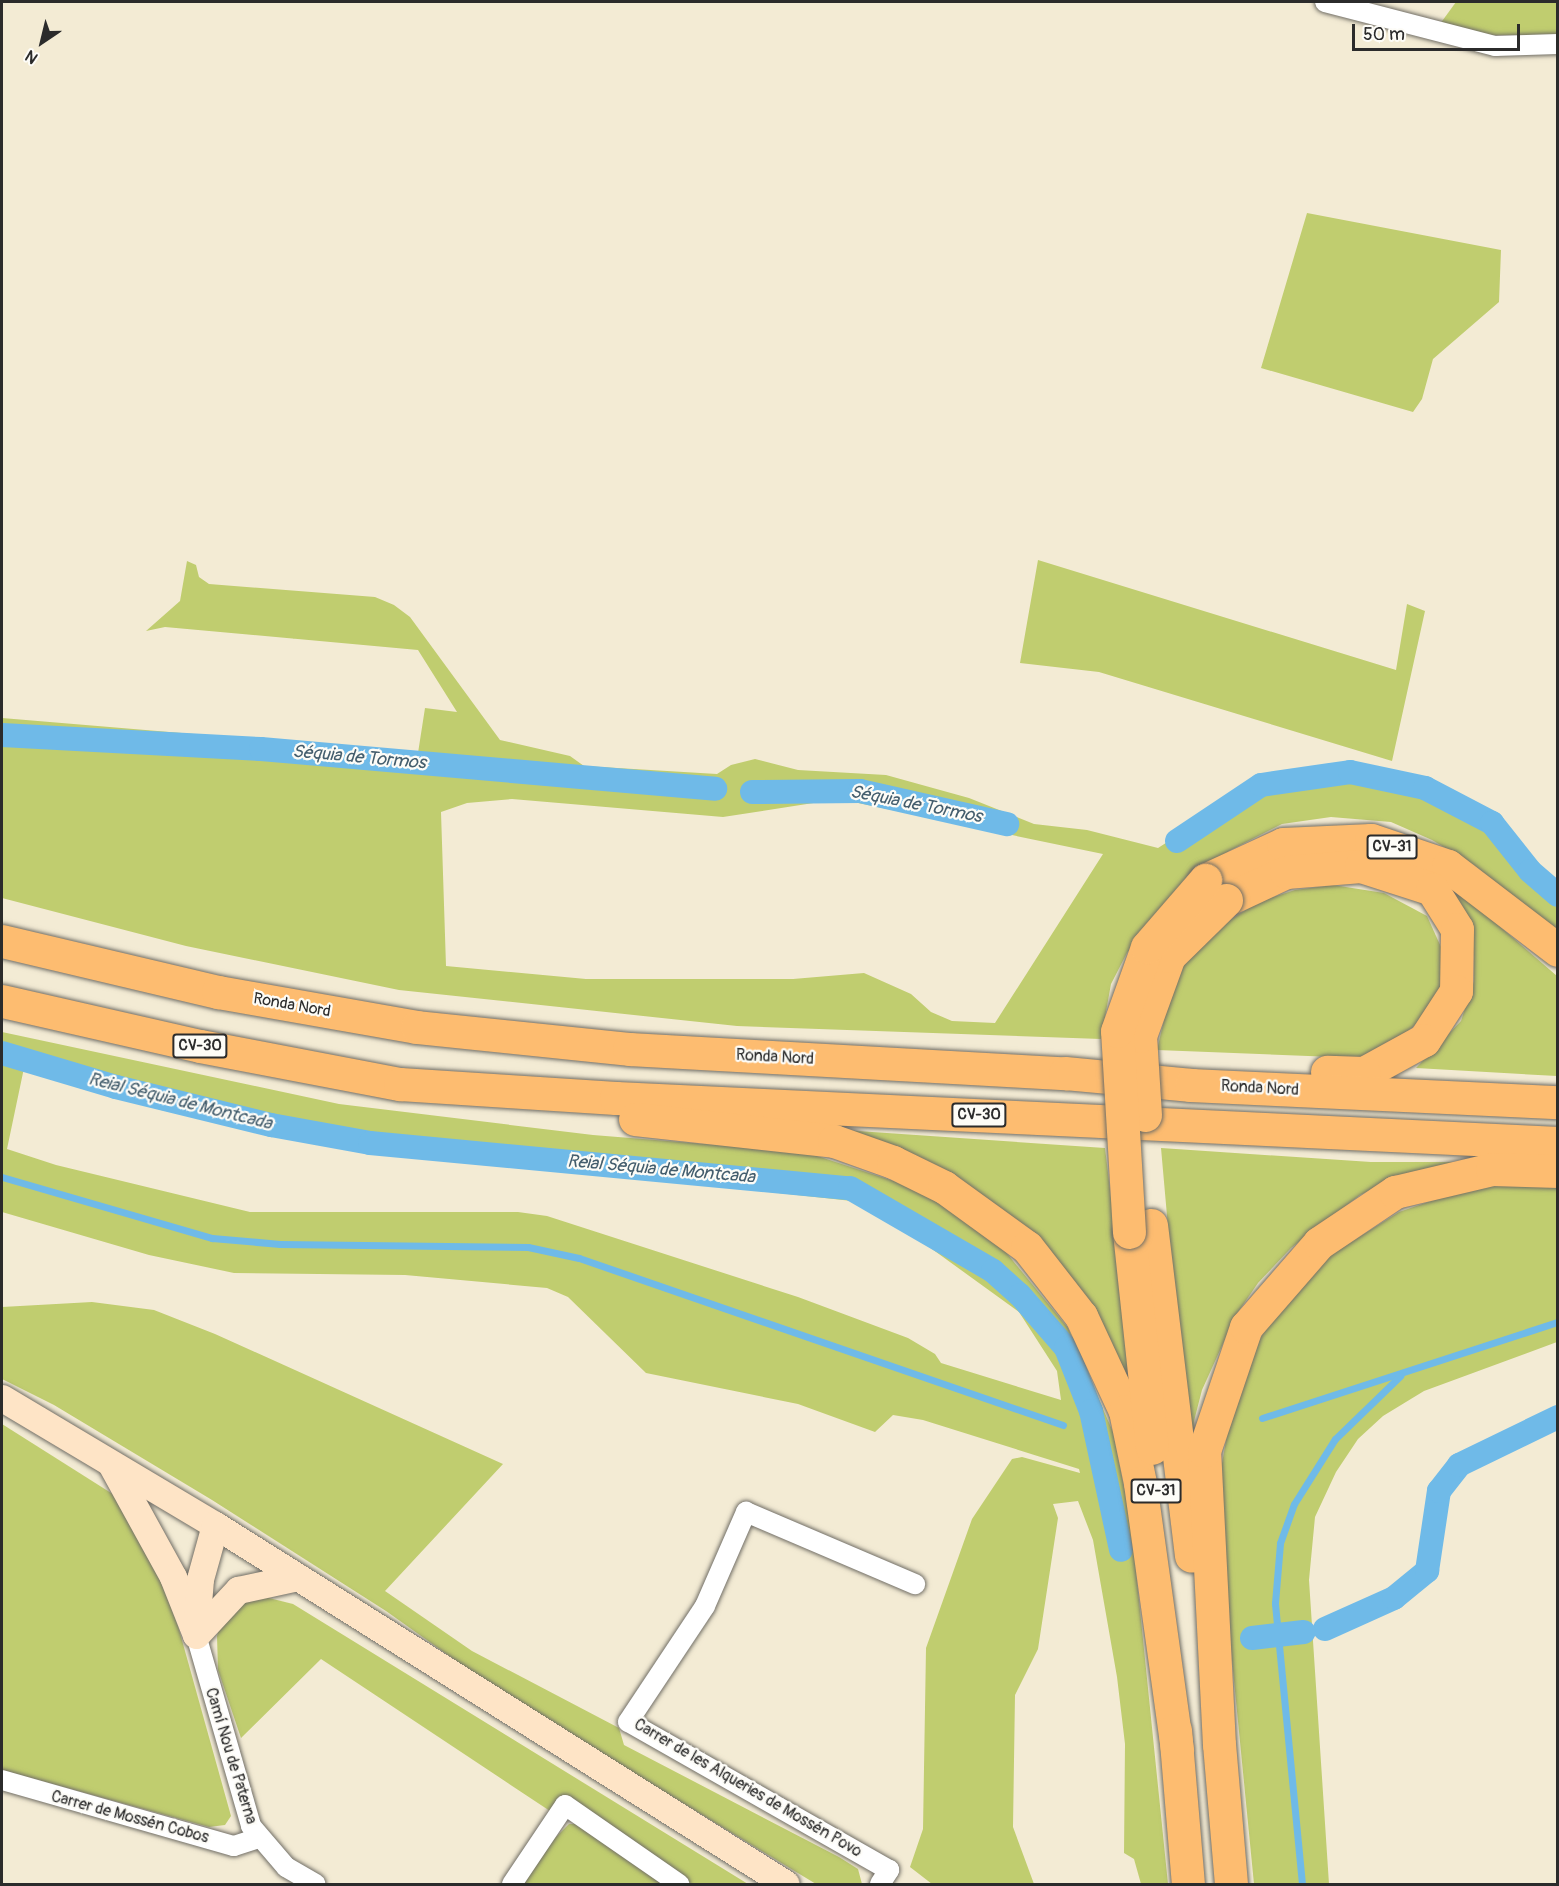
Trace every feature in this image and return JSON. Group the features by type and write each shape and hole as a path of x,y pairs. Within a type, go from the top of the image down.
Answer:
{"highway":[{"name":"CV-31","path":"1215,890 1283,843 1371,840 1448,866 1557,950"},
{"path":"1065,1073 1192,1067 1364,1073 1424,1040 1456,991 1457,929 1432,889 1361,866 1286,872 1215,890 1169,956 1140,1036 1140,1229 1219,1745"},
{"name":"Ronda Nord","path":"2,941 218,992 417,1027 629,1049 1065,1073 1191,1085 1557,1102"},
{"name":"CV-30","path":"2,1001 200,1046 400,1084 616,1098 1557,1143"},
{"path":"400,1084 612,1116 834,1141 894,1162 944,1187 1027,1247 1081,1316 1125,1411 1140,1483 1177,1750"},
{"path":"1231,1884 1219,1745 1204,1451 1246,1327 1319,1243 1395,1192 1492,1169 1557,1171"},
{"name":"CV-31","path":"1140,1229 1155,1476 1188,1884"}],"street":[{"path":"1325,2 1495,46 1557,44"},
{"path":"2,1398 215,1525 786,1884"},
{"name":"Camí Nou de Paterna","path":"110,1463 173,1577 196,1635 244,1812 259,1838 286,1867 316,1884"},
{"name":"Carrer de les Alqueries de Mossén Povo","path":"885,1877 628,1722 705,1606 746,1512 915,1584"},
{"path":"173,1577 215,1525"},
{"name":"Camí Nou de Paterna","path":"196,1635 200,1579 215,1525"},
{"path":"196,1635 238,1590 298,1577"},
{"name":"Carrer de Mossén Cobos","path":"2,1780 234,1846 259,1838"},
{"path":"512,1884 565,1805 679,1884"}],"green space":[{"path":"1456,2 1557,2 1557,35 1491,35 1440,24"},
{"path":"1307,213 1501,250 1499,302 1433,359 1422,399 1413,412 1261,368"},
{"path":"1038,560 1396,670 1407,604 1425,611 1392,761 1099,672 1020,663"},
{"path":"187,561 196,565 199,577 209,584 375,597 394,605 410,617 500,740 570,756 584,766 717,774 731,765 755,759 798,770 886,775 969,798 1034,824 1087,830 1158,848 1260,783 1350,769 1416,784 1461,797 1497,818 1523,850 1557,881 1557,933 1474,865 1432,840 1391,822 1331,817 1282,824 1229,851 1160,913 1127,953 1111,984 1101,1039 737,1026 399,990 186,946 2,898 2,718 418,753 425,708 457,712 418,650 165,627 146,631 180,601","holes":["512,799 723,817 839,799 1103,854 995,1023 952,1021 931,1012 911,994 864,973 793,979 586,979 446,966 441,812 467,803"]},
{"path":"1333,885 1384,893 1427,916 1441,947 1442,987 1425,1016 1408,1031 1359,1058 1157,1050 1175,973 1210,933 1258,902 1295,890"},
{"path":"1446,887 1475,905 1557,976 1557,1076 1416,1068 1461,1021 1474,981 1474,957 1467,926"},
{"path":"2,1032 339,1104 593,1135 805,1152 915,1188 961,1215 1005,1251 1068,1328 1113,1432 1131,1522 1168,1884 1141,1884 1134,1859 1124,1853 1125,1744 1117,1677 1093,1540 1078,1501 1053,1504 1058,1518 1038,1649 1015,1695 1013,1827 1034,1884 932,1884 910,1867 923,1829 926,1648 972,1519 1012,1459 1022,1457 1080,1473 1079,1469 923,1420 893,1415 875,1432 798,1404 646,1373 568,1297 547,1288 405,1275 234,1273 149,1255 2,1212","holes":["24,1068 161,1110 323,1144 852,1201 914,1236 1019,1312 1057,1371 1061,1400 941,1363 935,1354 908,1338 798,1297 547,1216 518,1212 250,1212 56,1165 7,1149"]},
{"path":"814,1128 1105,1148 1139,1430 1062,1266"},
{"path":"1161,1148 1371,1162 1455,1162 1408,1173 1360,1195 1291,1248 1258,1283 1236,1315 1202,1390 1194,1421 1190,1475"},
{"path":"1557,1179 1557,1342 1424,1391 1383,1416 1358,1439 1336,1472 1315,1517 1309,1580 1329,1884 1254,1884 1220,1538 1220,1475 1231,1412 1245,1365 1278,1308 1332,1254 1399,1212 1469,1188"},
{"path":"92,1302 154,1310 215,1334 503,1464 385,1591 472,1651 619,1728 624,1745 839,1857 858,1869 862,1884 816,1884 500,1692 386,1611 212,1500 54,1405 2,1379 2,1307"},
{"path":"2,1424 119,1498 136,1518 178,1626 231,1816 225,1825 209,1827 2,1770"},
{"path":"261,1596 293,1604 748,1884 692,1884 623,1836 553,1813 321,1659 241,1738 218,1670 217,1636 221,1623 238,1604"},
{"path":"569,1824 579,1824 668,1884 522,1884 553,1840"}],"waterway":[{"name":"Séquia de Tormos","path":"2,735 261,749 715,789"},
{"name":"Séquia de Tormos","path":"1177,841 1261,785 1350,772 1425,788 1492,823 1530,871 1558,895"},
{"name":"Séquia de Tormos","path":"752,792 860,791 1007,824"},
{"name":"Reial Séquia de Montcada","path":"2,1053 116,1087 271,1125 370,1143 850,1188 993,1271 1020,1295 1066,1348 1091,1411 1121,1550"},
{"path":"2,1177 212,1238 280,1244 528,1247 579,1258 1063,1425"},
{"path":"1262,1418 1558,1322"},
{"path":"1302,1884 1275,1603 1280,1543 1294,1504 1335,1439 1400,1376"},
{"name":"Reial Séquia de Montcada","path":"1325,1629 1394,1598 1427,1571 1439,1491 1459,1465 1558,1417"},
{"name":"Reial Séquia de Montcada","path":"1252,1638 1304,1632"}]}
